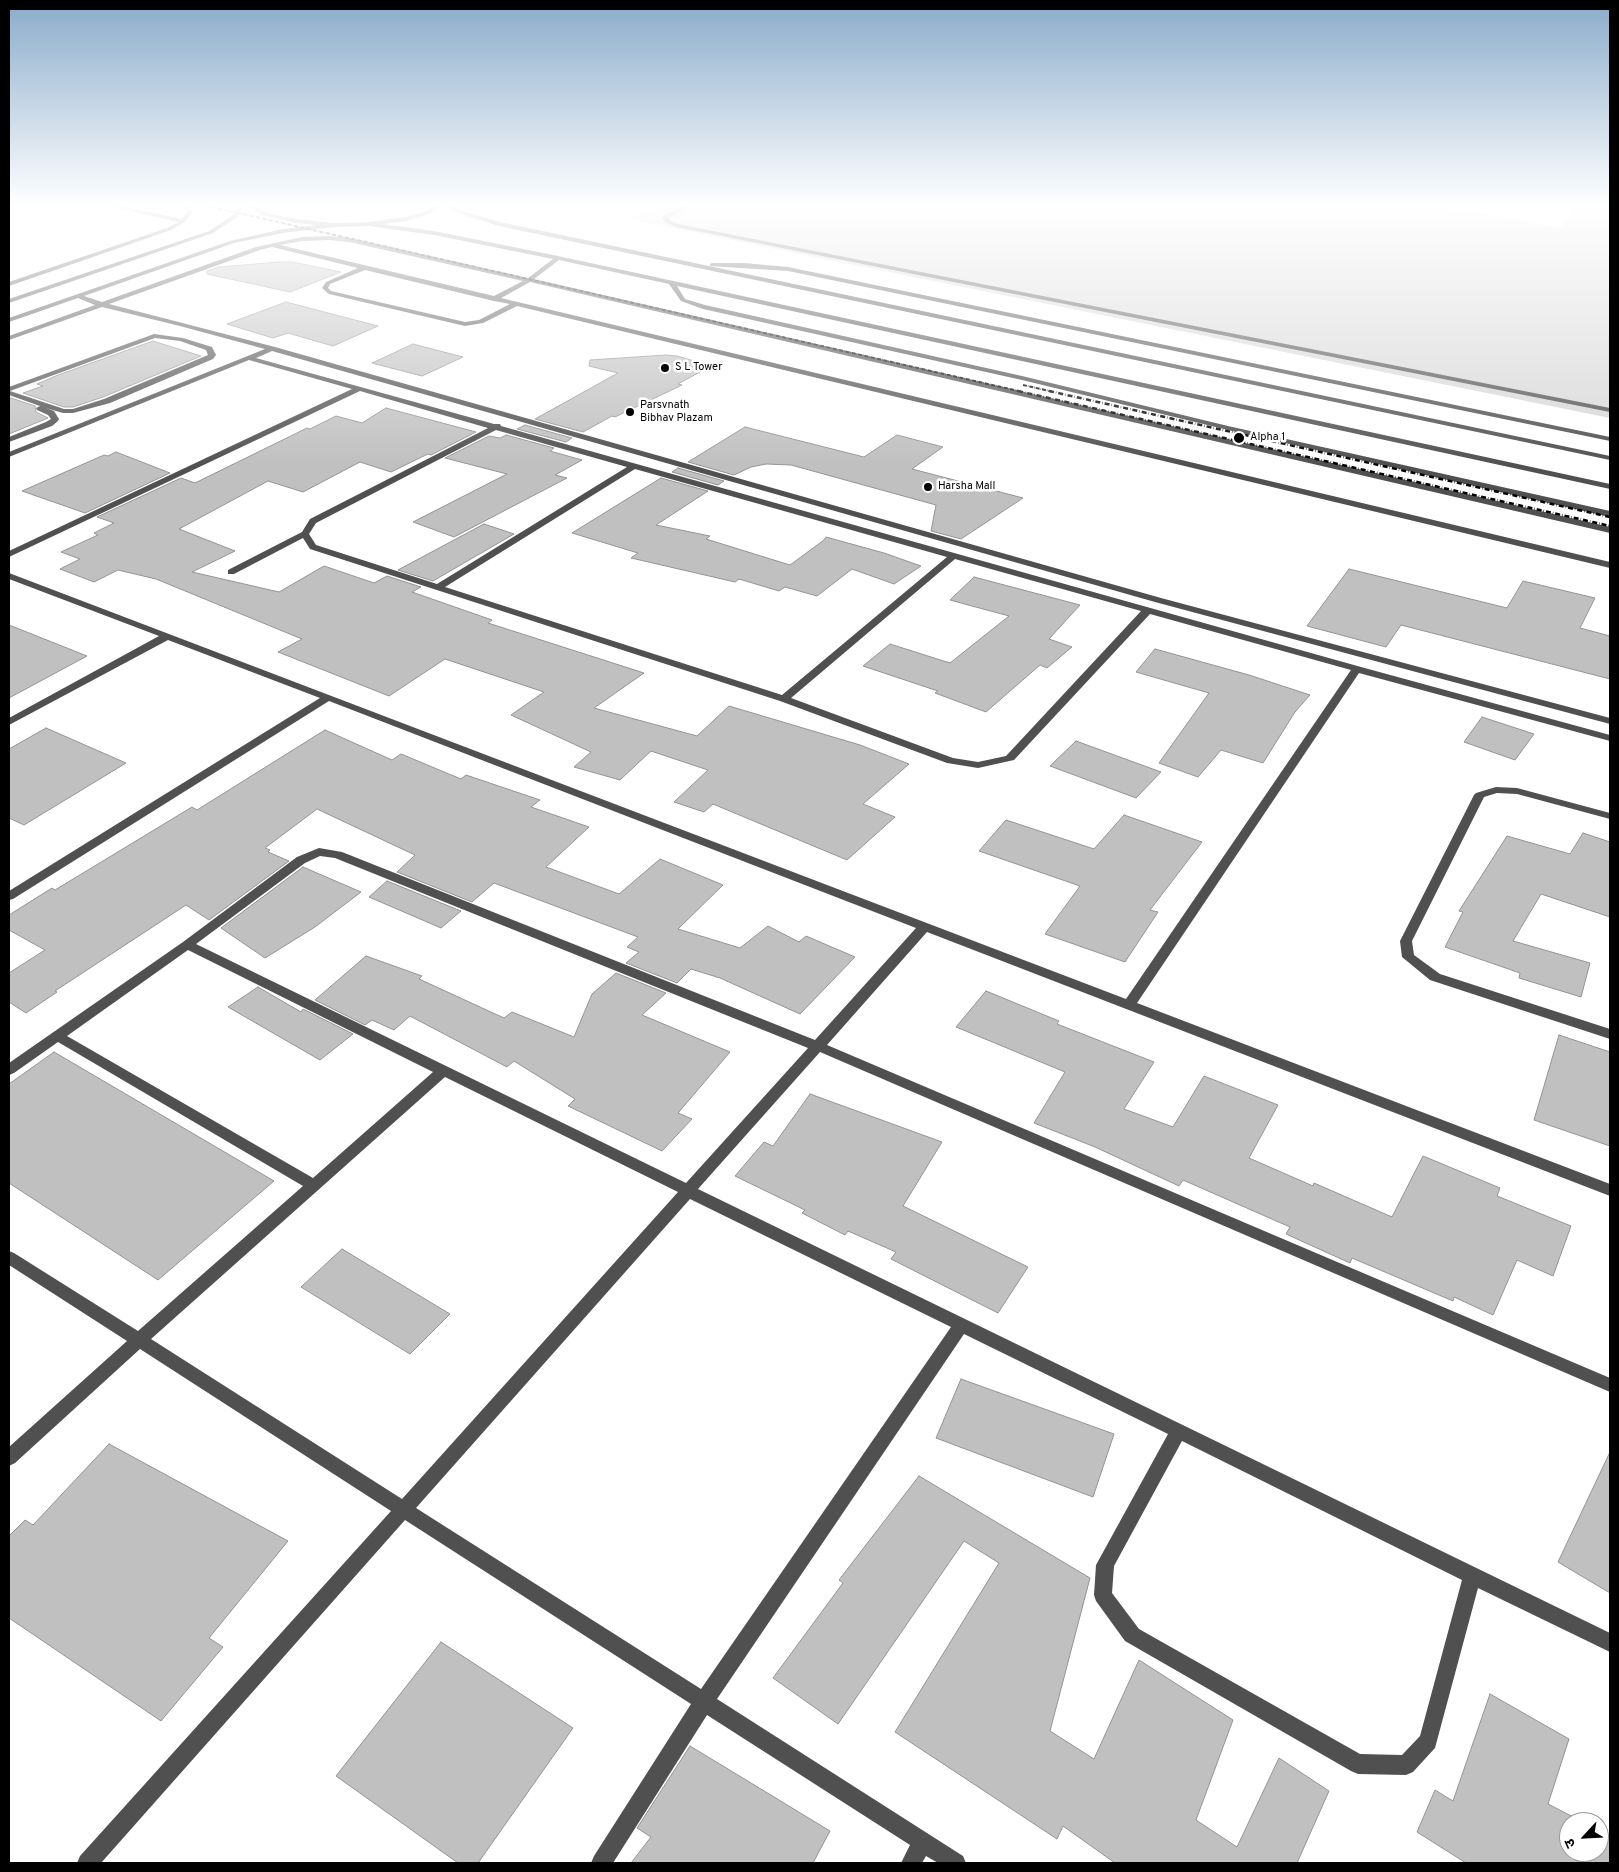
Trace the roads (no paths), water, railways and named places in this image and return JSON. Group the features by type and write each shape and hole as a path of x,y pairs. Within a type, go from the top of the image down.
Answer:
{"street":[{"path":"9,301 36,291"},
{"path":"9,320 91,291"},
{"path":"9,338 141,291"},
{"path":"328,291 465,324 481,322 516,304"},
{"path":"462,291 1610,565"},
{"path":"494,299 508,291"},
{"path":"578,291 1610,530"},
{"path":"677,291 683,300 703,307 1022,378 1228,428 1610,514"},
{"path":"713,291 1610,486"},
{"path":"815,291 1610,458"},
{"path":"900,291 1610,439"},
{"path":"1016,291 1610,410"},
{"path":"78,296 103,305 182,324 668,460 1158,600 1610,721"},
{"path":"9,389 154,336 181,339 209,349 212,355 107,401 78,410 63,411 9,394"},
{"path":"9,455 272,349"},
{"path":"249,358 497,426 1357,669 1610,738"},
{"path":"9,554 359,389"},
{"path":"9,398 39,407 51,413 55,419 48,424 9,440"},
{"path":"231,572 305,534 313,521 497,426"},
{"path":"438,587 634,466"},
{"path":"305,534 313,547 784,699 951,761 978,765 1010,758 1148,610"},
{"path":"784,699 954,555"},
{"path":"9,576 1610,1190"},
{"path":"9,722 167,636"},
{"path":"1129,1005 1357,669"},
{"path":"9,896 328,697"},
{"path":"1610,816 1517,791 1496,790 1480,795 1406,941 1408,957 1436,977 1610,1034"},
{"path":"9,1070 187,945 301,860 319,852 338,855 818,1046 1610,1385"},
{"path":"87,1863 924,926"},
{"path":"187,945 687,1192 1610,1643"},
{"path":"58,1036 313,1185"},
{"path":"9,1458 139,1340 443,1071"},
{"path":"9,1257 956,1863"},
{"path":"601,1863 704,1702 961,1326"},
{"path":"1178,1432 1105,1565 1103,1595 1132,1635 1358,1764 1406,1765 1428,1741 1472,1575"},
{"path":"911,1863 923,1842"}],"railway":[{"path":"582,291 1023,392"},
{"path":"1023,385 1054,392"},
{"path":"1018,391 1610,526"},
{"path":"1049,391 1610,517"}],"place":[{"name":"S L Tower","path":"665,368"},
{"name":"Parsvnath Bibhav Plazam","path":"630,412"},
{"name":"Alpha 1","path":"1239,438"},
{"name":"Harsha Mall","path":"928,487"}]}
